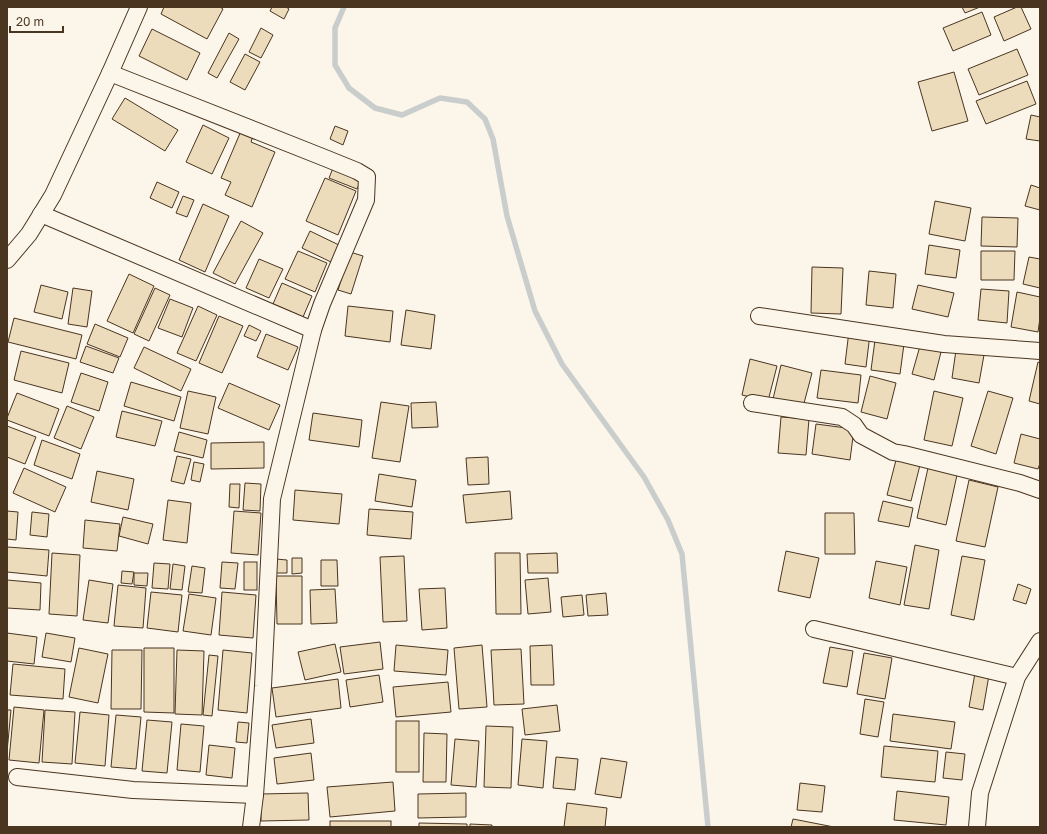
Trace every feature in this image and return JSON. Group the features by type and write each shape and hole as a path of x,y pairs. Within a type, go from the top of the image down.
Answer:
{"street":[{"path":"7,260 29,234 53,195 139,7"},
{"path":"110,73 325,158 357,171 367,177 366,200 322,304 313,330 272,500 263,686 255,795 251,827"},
{"path":"41,214 313,330"},
{"path":"759,316 944,344 1040,351"},
{"path":"752,403 842,417 854,425 861,435 893,452 1020,483 1040,490"},
{"path":"814,629 1017,677"},
{"path":"977,827 980,792 1017,677 1040,641"},
{"path":"17,776 133,790 255,795"}],"building":[{"path":"164,7 220,7 223,9 207,39 161,14"},
{"path":"272,7 286,7 289,9 284,19 270,11"},
{"path":"962,7 980,7 965,13"},
{"path":"1017,7 1021,7 1031,29 1004,41 994,17"},
{"path":"982,12 991,35 953,51 943,28"},
{"path":"261,28 273,35 261,58 249,52"},
{"path":"152,29 200,53 187,80 139,56"},
{"path":"229,33 239,39 217,78 208,73"},
{"path":"1017,49 1028,75 979,95 968,69"},
{"path":"245,54 260,62 245,90 230,82"},
{"path":"954,72 968,121 932,131 918,82"},
{"path":"1027,81 1036,104 986,124 976,101"},
{"path":"125,98 178,130 165,151 112,119"},
{"path":"1031,115 1040,117 1040,141 1026,139"},
{"path":"203,125 229,138 212,174 186,162"},
{"path":"335,126 348,131 343,145 330,139"},
{"path":"241,131 253,136 251,142 275,152 252,207 225,195 231,182 221,178"},
{"path":"333,168 361,180 357,189 329,178"},
{"path":"325,178 356,191 338,235 306,221"},
{"path":"157,182 179,192 172,208 150,198"},
{"path":"1031,185 1040,188 1040,210 1025,206"},
{"path":"183,196 194,200 187,217 176,213"},
{"path":"935,201 971,208 965,241 929,234"},
{"path":"203,204 229,216 205,272 179,260"},
{"path":"982,217 1018,218 1017,247 981,246"},
{"path":"241,221 263,233 235,284 213,273"},
{"path":"310,231 341,246 333,263 302,248"},
{"path":"929,245 960,250 956,278 925,274"},
{"path":"298,251 327,263 315,292 285,279"},
{"path":"981,251 1015,251 1014,280 981,280"},
{"path":"350,252 363,256 351,294 338,290"},
{"path":"1029,257 1040,259 1040,288 1023,284"},
{"path":"259,259 283,269 269,298 246,288"},
{"path":"812,267 843,268 841,314 811,313"},
{"path":"869,271 896,274 893,308 866,305"},
{"path":"129,274 154,286 133,333 107,321"},
{"path":"282,283 312,296 303,317 273,304"},
{"path":"41,285 68,292 62,319 34,312"},
{"path":"918,285 954,293 948,317 912,309"},
{"path":"73,288 92,291 87,327 68,324"},
{"path":"155,288 170,295 149,341 134,334"},
{"path":"981,289 1009,291 1007,323 978,320"},
{"path":"1017,292 1040,297 1038,332 1011,327"},
{"path":"170,299 193,308 182,337 158,328"},
{"path":"198,306 217,315 196,361 177,353"},
{"path":"348,306 393,311 390,342 345,336"},
{"path":"406,310 435,315 431,349 401,345"},
{"path":"219,316 243,326 222,373 199,363"},
{"path":"14,318 82,335 76,359 8,342"},
{"path":"95,324 128,338 120,357 87,344"},
{"path":"249,325 261,331 256,341 244,336"},
{"path":"849,331 870,334 866,367 845,364"},
{"path":"266,334 298,347 288,370 257,357"},
{"path":"875,340 904,344 900,374 871,370"},
{"path":"86,346 119,358 113,373 80,362"},
{"path":"920,346 941,352 934,380 912,374"},
{"path":"144,347 191,369 181,391 134,368"},
{"path":"956,350 984,355 979,383 952,378"},
{"path":"21,351 69,363 62,393 14,380"},
{"path":"750,359 777,366 768,401 742,395"},
{"path":"1038,362 1040,363 1040,404 1029,401"},
{"path":"781,365 812,373 803,407 773,399"},
{"path":"821,370 861,375 858,403 817,398"},
{"path":"81,373 108,382 99,411 71,402"},
{"path":"870,376 896,383 887,419 861,412"},
{"path":"131,382 181,397 174,421 124,406"},
{"path":"229,383 280,405 269,430 218,408"},
{"path":"188,391 216,397 208,434 180,428"},
{"path":"934,391 963,398 952,446 924,440"},
{"path":"988,391 1013,398 996,454 971,446"},
{"path":"17,393 59,409 49,436 7,420"},
{"path":"381,402 409,406 400,462 372,458"},
{"path":"436,402 438,427 412,428 411,403"},
{"path":"67,406 94,417 81,449 54,438"},
{"path":"122,411 162,421 155,446 116,437"},
{"path":"313,413 362,420 359,447 309,440"},
{"path":"781,417 809,419 806,455 778,453"},
{"path":"816,424 854,429 850,460 812,454"},
{"path":"7,426 36,437 25,464 7,457"},
{"path":"179,432 207,440 203,458 174,451"},
{"path":"1021,434 1040,439 1040,463 1038,469 1014,463"},
{"path":"42,440 80,454 72,479 34,465"},
{"path":"264,442 264,468 211,469 211,443"},
{"path":"177,456 191,459 184,484 171,481"},
{"path":"488,457 489,484 468,485 466,458"},
{"path":"896,460 920,465 911,501 887,495"},
{"path":"194,462 204,464 200,482 191,480"},
{"path":"24,468 66,487 55,512 13,493"},
{"path":"928,468 957,475 946,525 917,518"},
{"path":"97,471 134,479 128,510 91,502"},
{"path":"379,474 416,480 412,507 375,501"},
{"path":"969,480 998,487 985,547 956,541"},
{"path":"245,483 261,484 260,511 243,510"},
{"path":"230,484 240,484 239,508 229,507"},
{"path":"295,490 342,494 339,524 293,520"},
{"path":"510,491 512,519 466,523 463,495"},
{"path":"168,500 191,503 187,543 163,540"},
{"path":"883,501 913,508 909,527 878,521"},
{"path":"369,509 413,512 411,539 367,535"},
{"path":"7,511 18,512 16,540 7,539"},
{"path":"234,511 261,513 258,555 231,553"},
{"path":"32,512 49,514 47,537 30,535"},
{"path":"825,513 854,513 855,554 825,554"},
{"path":"123,517 153,524 148,544 119,536"},
{"path":"85,520 120,524 117,551 83,548"},
{"path":"915,545 939,550 929,609 904,605"},
{"path":"7,547 49,550 47,576 7,572"},
{"path":"786,551 819,558 810,598 778,591"},
{"path":"52,553 80,555 77,616 49,614"},
{"path":"495,553 520,553 521,614 496,614"},
{"path":"557,553 558,573 528,573 527,554"},
{"path":"404,556 407,621 383,622 380,557"},
{"path":"962,556 985,560 974,620 951,615"},
{"path":"292,558 302,558 302,573 292,574"},
{"path":"276,559 287,560 287,573 276,573"},
{"path":"321,560 337,560 338,586 321,586"},
{"path":"876,561 907,567 900,605 869,598"},
{"path":"222,562 238,563 235,589 220,588"},
{"path":"244,562 257,562 257,590 244,590"},
{"path":"154,563 170,564 168,589 152,588"},
{"path":"173,564 185,566 182,590 170,589"},
{"path":"192,566 205,568 202,593 188,592"},
{"path":"122,571 134,572 132,584 121,583"},
{"path":"134,573 148,573 147,586 134,585"},
{"path":"276,576 302,576 302,624 277,624"},
{"path":"548,578 551,612 528,614 525,580"},
{"path":"7,580 41,583 40,610 7,608"},
{"path":"89,580 113,584 108,623 83,620"},
{"path":"1018,584 1031,589 1026,604 1013,600"},
{"path":"118,585 146,588 143,628 114,626"},
{"path":"445,588 447,628 422,630 419,589"},
{"path":"335,589 337,623 311,624 310,590"},
{"path":"151,592 182,595 178,632 147,628"},
{"path":"222,592 256,595 253,638 219,635"},
{"path":"606,593 608,615 588,616 586,595"},
{"path":"189,594 216,598 211,635 183,631"},
{"path":"582,595 584,615 563,617 561,597"},
{"path":"7,633 37,637 34,664 7,661"},
{"path":"46,633 75,638 71,662 42,657"},
{"path":"380,642 383,669 344,674 340,647"},
{"path":"335,644 341,672 305,680 298,652"},
{"path":"396,645 448,650 446,675 394,671"},
{"path":"482,645 487,707 459,709 454,648"},
{"path":"552,645 554,685 531,685 530,646"},
{"path":"830,647 853,651 847,687 823,683"},
{"path":"79,648 108,654 98,703 69,697"},
{"path":"144,648 174,648 174,713 144,712"},
{"path":"521,649 524,704 494,705 491,650"},
{"path":"112,650 142,650 141,709 111,709"},
{"path":"177,650 204,651 202,715 175,714"},
{"path":"223,650 252,653 247,713 218,710"},
{"path":"864,653 892,658 885,699 857,694"},
{"path":"209,655 218,656 212,716 203,715"},
{"path":"13,664 65,669 63,699 10,695"},
{"path":"975,673 989,675 983,710 969,707"},
{"path":"379,675 383,702 350,707 346,680"},
{"path":"338,679 341,708 276,717 272,688"},
{"path":"448,682 451,712 396,717 393,687"},
{"path":"865,699 884,702 878,737 860,734"},
{"path":"557,705 560,731 525,735 522,709"},
{"path":"14,707 44,710 39,763 9,760"},
{"path":"7,710 11,710 7,752"},
{"path":"45,710 75,712 72,764 42,762"},
{"path":"80,712 109,715 105,766 75,763"},
{"path":"893,714 955,722 951,749 890,741"},
{"path":"116,715 141,717 136,769 111,767"},
{"path":"311,719 314,743 276,748 272,725"},
{"path":"147,720 172,722 167,773 142,771"},
{"path":"396,721 419,721 419,772 396,772"},
{"path":"238,722 249,723 247,743 236,742"},
{"path":"181,724 204,726 200,772 177,770"},
{"path":"486,726 513,727 511,788 484,787"},
{"path":"424,733 447,734 446,782 423,782"},
{"path":"455,739 479,741 476,787 451,785"},
{"path":"522,739 547,741 543,788 518,785"},
{"path":"209,745 235,748 232,778 206,775"},
{"path":"884,746 938,751 935,782 881,777"},
{"path":"946,752 965,754 962,780 943,778"},
{"path":"311,753 314,780 277,784 274,758"},
{"path":"556,757 578,759 575,790 553,788"},
{"path":"601,758 627,762 621,798 595,794"},
{"path":"393,782 395,811 330,817 327,787"},
{"path":"800,783 825,786 822,812 797,810"},
{"path":"897,791 949,797 946,825 894,820"},
{"path":"308,793 309,820 261,821 261,794"},
{"path":"466,793 466,817 418,818 418,794"},
{"path":"567,803 607,808 605,827 564,827"},
{"path":"793,819 834,827 791,827"},
{"path":"330,821 391,821 391,827 330,827"},
{"path":"419,823 467,824 467,827 419,827"},
{"path":"470,824 492,825 492,827 470,827"}],"waterway":[{"path":"344,7 335,28 335,65 349,88 375,108 402,115 440,98 467,102 485,119 493,139 507,216 535,311 562,364 644,477 668,520 682,554 708,827"}]}
